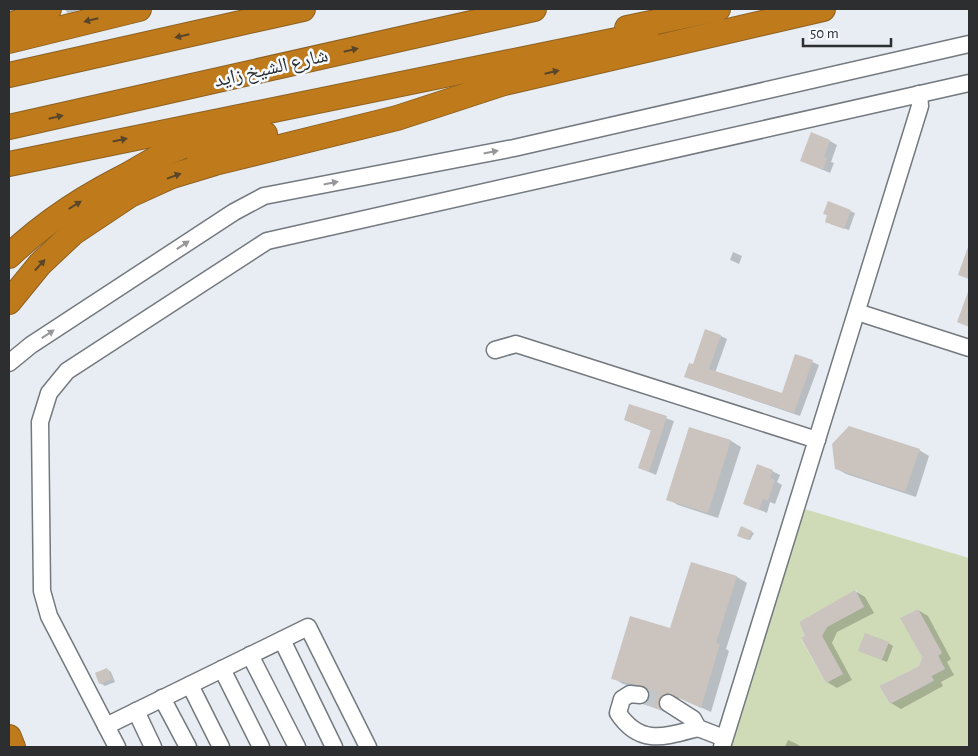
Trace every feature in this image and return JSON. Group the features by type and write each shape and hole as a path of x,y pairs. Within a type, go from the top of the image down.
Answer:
{"highway":[{"path":"9,26 49,9"},
{"path":"9,41 139,9"},
{"path":"229,25 262,9"},
{"path":"9,75 303,9"},
{"name":"شارع الشيخ زايد","path":"9,128 534,9"},
{"path":"9,302 40,264 73,233 110,207 151,185 193,169 370,125 505,73 556,43 718,9"},
{"path":"9,256 35,232 69,208 124,177 162,161 202,149 432,95 505,73 771,9"},
{"path":"9,164 38,157 505,73 823,9"},
{"path":"9,170 38,157"},
{"path":"9,737 13,747"}],"lane":[{"path":"9,363 32,345 234,212 264,196 514,148 969,44"},
{"path":"117,747 49,616 42,591 40,422 49,393 66,372 267,241 969,83"},
{"path":"668,703 693,719 698,728 723,743 920,106 919,94"},
{"path":"857,312 969,348"},
{"path":"495,350 516,344 817,440"},
{"path":"106,726 308,627 368,747"},
{"path":"282,640 334,747"},
{"path":"250,655 297,747"},
{"path":"222,669 261,747"},
{"path":"190,685 221,747"},
{"path":"640,695 630,694 622,699 618,713 628,728 658,738 698,728"},
{"path":"162,698 188,747"},
{"path":"136,712 153,747"}],"green space":[{"path":"801,508 969,558 969,747 724,747","holes":["856,590 864,607 827,627 822,636 843,674 826,683 801,639 805,636 799,622","918,609 942,653 938,655 945,669 932,676 934,681 890,704 879,686 919,666 922,657 901,618"]}],"building":[{"path":"811,132 830,140 824,157 827,158 823,170 800,161"},
{"path":"828,201 851,210 844,229 825,222 827,215 823,214"},
{"path":"969,247 969,279 958,275"},
{"path":"969,292 969,327 957,322"},
{"path":"705,329 721,335 709,369 782,393 795,354 813,360 794,413 684,377 689,363 693,364"},
{"path":"629,404 667,416 649,472 638,468 651,430 624,420"},
{"path":"849,426 920,449 905,492 835,469 832,444"},
{"path":"689,427 731,440 708,513 666,500"},
{"path":"757,464 773,470 770,478 775,480 768,501 763,499 759,510 743,504"},
{"path":"741,526 752,531 748,540 737,536"},
{"path":"691,562 737,576 716,643 720,644 701,708 668,693 659,698 658,703 661,710 643,704 650,696 645,687 611,679 630,616 670,628"},
{"path":"855,590 864,607 827,627 822,636 843,674 826,683 801,638 805,636 799,622"},
{"path":"918,609 942,653 938,656 945,669 931,676 934,680 890,704 879,686 919,666 922,657 900,618"},
{"path":"865,633 889,642 882,660 858,651"},
{"path":"107,668 112,679 99,684 95,673"}],"tunnel":[{"path":"640,695 668,703"}]}
